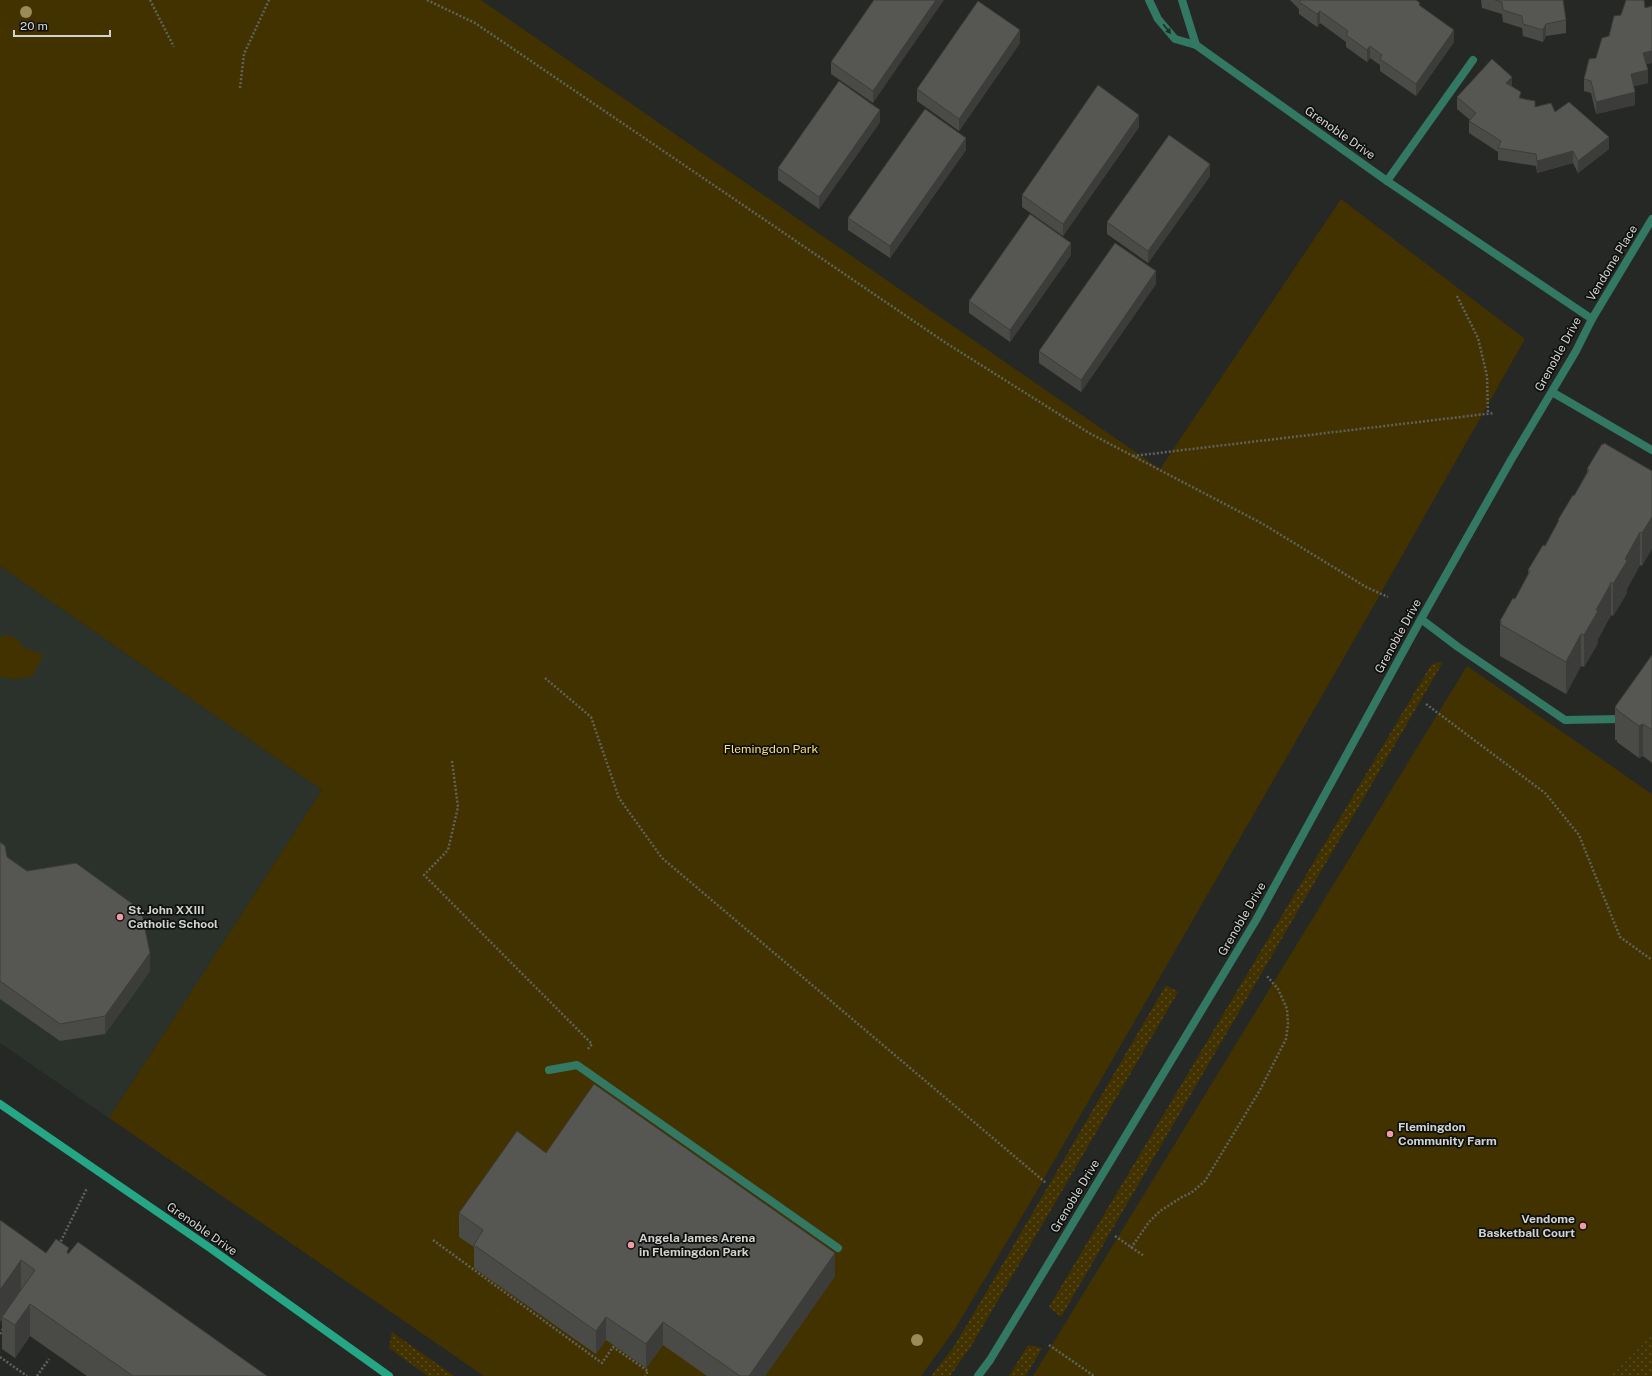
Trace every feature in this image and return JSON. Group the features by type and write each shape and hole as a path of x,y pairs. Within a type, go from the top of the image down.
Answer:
{"street":[{"name":"Grenoble Drive","path":"978,1376 990,1360 1256,920 1421,619 1576,351 1592,319 1387,180 1196,45 1175,39 1158,19 1149,0"},
{"path":"1182,0 1196,45"},
{"path":"1387,180 1473,60"},
{"name":"Vendome Place","path":"1592,319 1652,219"},
{"path":"1552,392 1652,450"},
{"path":"1421,619 1458,647 1565,720 1620,719"},
{"path":"549,1070 577,1065 838,1248"},
{"name":"Grenoble Drive","path":"0,1104 210,1248 383,1374"}],"path":[{"path":"150,0 174,47"},
{"path":"240,88 244,54 268,0"},
{"path":"428,0 475,23 946,344 1089,432 1263,524 1366,587 1388,597"},
{"path":"1457,296 1478,338 1487,376 1488,414"},
{"path":"1133,456 1494,413"},
{"path":"545,678 591,717 619,798 662,858 1046,1184"},
{"path":"1426,704 1545,793 1579,834 1620,937 1652,960"},
{"path":"452,761 458,807 448,850 424,875 592,1044 577,1065"},
{"path":"1131,1248 1149,1222 1160,1211 1191,1193 1205,1181 1260,1090 1286,1039 1288,1024 1287,1008 1278,989 1266,976"},
{"path":"56,1250 96,1170"},
{"path":"1115,1236 1144,1256"},
{"path":"433,1240 602,1363 613,1347 648,1371 645,1376"},
{"path":"0,1334 9,1321"},
{"path":"1049,1345 1094,1376"},
{"path":"0,1357 27,1376"},
{"path":"37,1376 49,1359"}],"shaded area":[{"name":"St. John XXIII Catholic School","path":"0,566 322,790 109,1118 0,1043"}],"green space":[{"name":"Flemingdon Park","path":"0,0 481,0 1160,469 1341,199 1525,339 1369,614 1031,1201 955,1329 921,1376 484,1376 109,1118 322,790 0,566"},
{"path":"6,634 19,640 22,646 43,655 33,676 8,679 0,676 0,638"},
{"path":"1443,662 1061,1317 1049,1307 1431,665"},
{"path":"1467,666 1652,794 1652,1335 1611,1376 1033,1376"},
{"path":"1166,985 1178,992 973,1343 950,1376 931,1376 953,1348"},
{"path":"392,1332 454,1376 428,1376 389,1348"},
{"path":"1652,1335 1652,1376 1611,1376"},
{"path":"1028,1345 1042,1348 1026,1376 1009,1376"}],"building":[{"path":"874,0 936,0 873,91 831,62"},
{"path":"1301,0 1416,0 1420,3 1419,5 1454,30 1416,84 1380,59 1382,55 1370,46 1367,50 1346,35 1348,31 1320,11 1317,14 1299,2"},
{"path":"1495,0 1563,0 1566,20 1546,24 1543,30 1523,24 1522,16 1503,10 1502,2"},
{"path":"1626,0 1644,0 1645,8 1652,6 1652,51 1643,53 1648,70 1631,74 1635,92 1596,102 1591,81 1584,79 1589,59 1596,58 1602,38 1609,36 1614,16 1621,15"},
{"path":"978,1 1020,30 959,119 917,89"},
{"path":"1492,59 1512,77 1506,83 1521,92 1519,98 1535,101 1535,107 1551,103 1555,112 1569,102 1609,137 1578,161 1573,151 1537,161 1536,154 1498,148 1501,141 1469,121 1476,113 1457,97"},
{"path":"839,81 880,110 819,197 778,168"},
{"path":"1098,85 1139,115 1063,224 1022,195"},
{"path":"925,109 966,138 890,246 848,218"},
{"path":"1169,135 1210,164 1148,251 1107,222"},
{"path":"1030,214 1071,243 1010,330 969,301"},
{"path":"1115,243 1156,271 1081,380 1039,351"},
{"path":"1604,443 1652,471 1652,517 1642,533 1640,532 1625,559 1627,561 1613,584 1611,582 1596,610 1598,611 1584,635 1581,634 1566,662 1500,624 1502,622 1500,621 1513,598 1515,599 1530,571 1528,570 1543,545 1545,546 1558,520 1589,470 1587,469"},
{"path":"1652,655 1652,730 1643,724 1639,726 1615,707"},
{"path":"0,842 5,846 7,857 27,871 76,863 141,910 150,953 105,1016 60,1024 0,981"},
{"name":"Angela James Arena in Flemingdon Park","path":"594,1084 835,1253 749,1376 740,1376 663,1322 646,1344 606,1317 596,1331 474,1245 483,1230 459,1213 517,1131 546,1153"},
{"path":"0,1220 46,1253 56,1239 69,1248 67,1252 68,1254 78,1242 267,1376 133,1376 30,1304 15,1325 2,1317 35,1270 21,1260 0,1290"}],"place":[{"name":"St. John XXIII Catholic School","path":"120,917"},
{"name":"Flemingdon Community Farm","path":"1390,1134"},
{"name":"Vendome Basketball Court","path":"1583,1226"},
{"name":"Angela James Arena in Flemingdon Park","path":"631,1245"}]}
